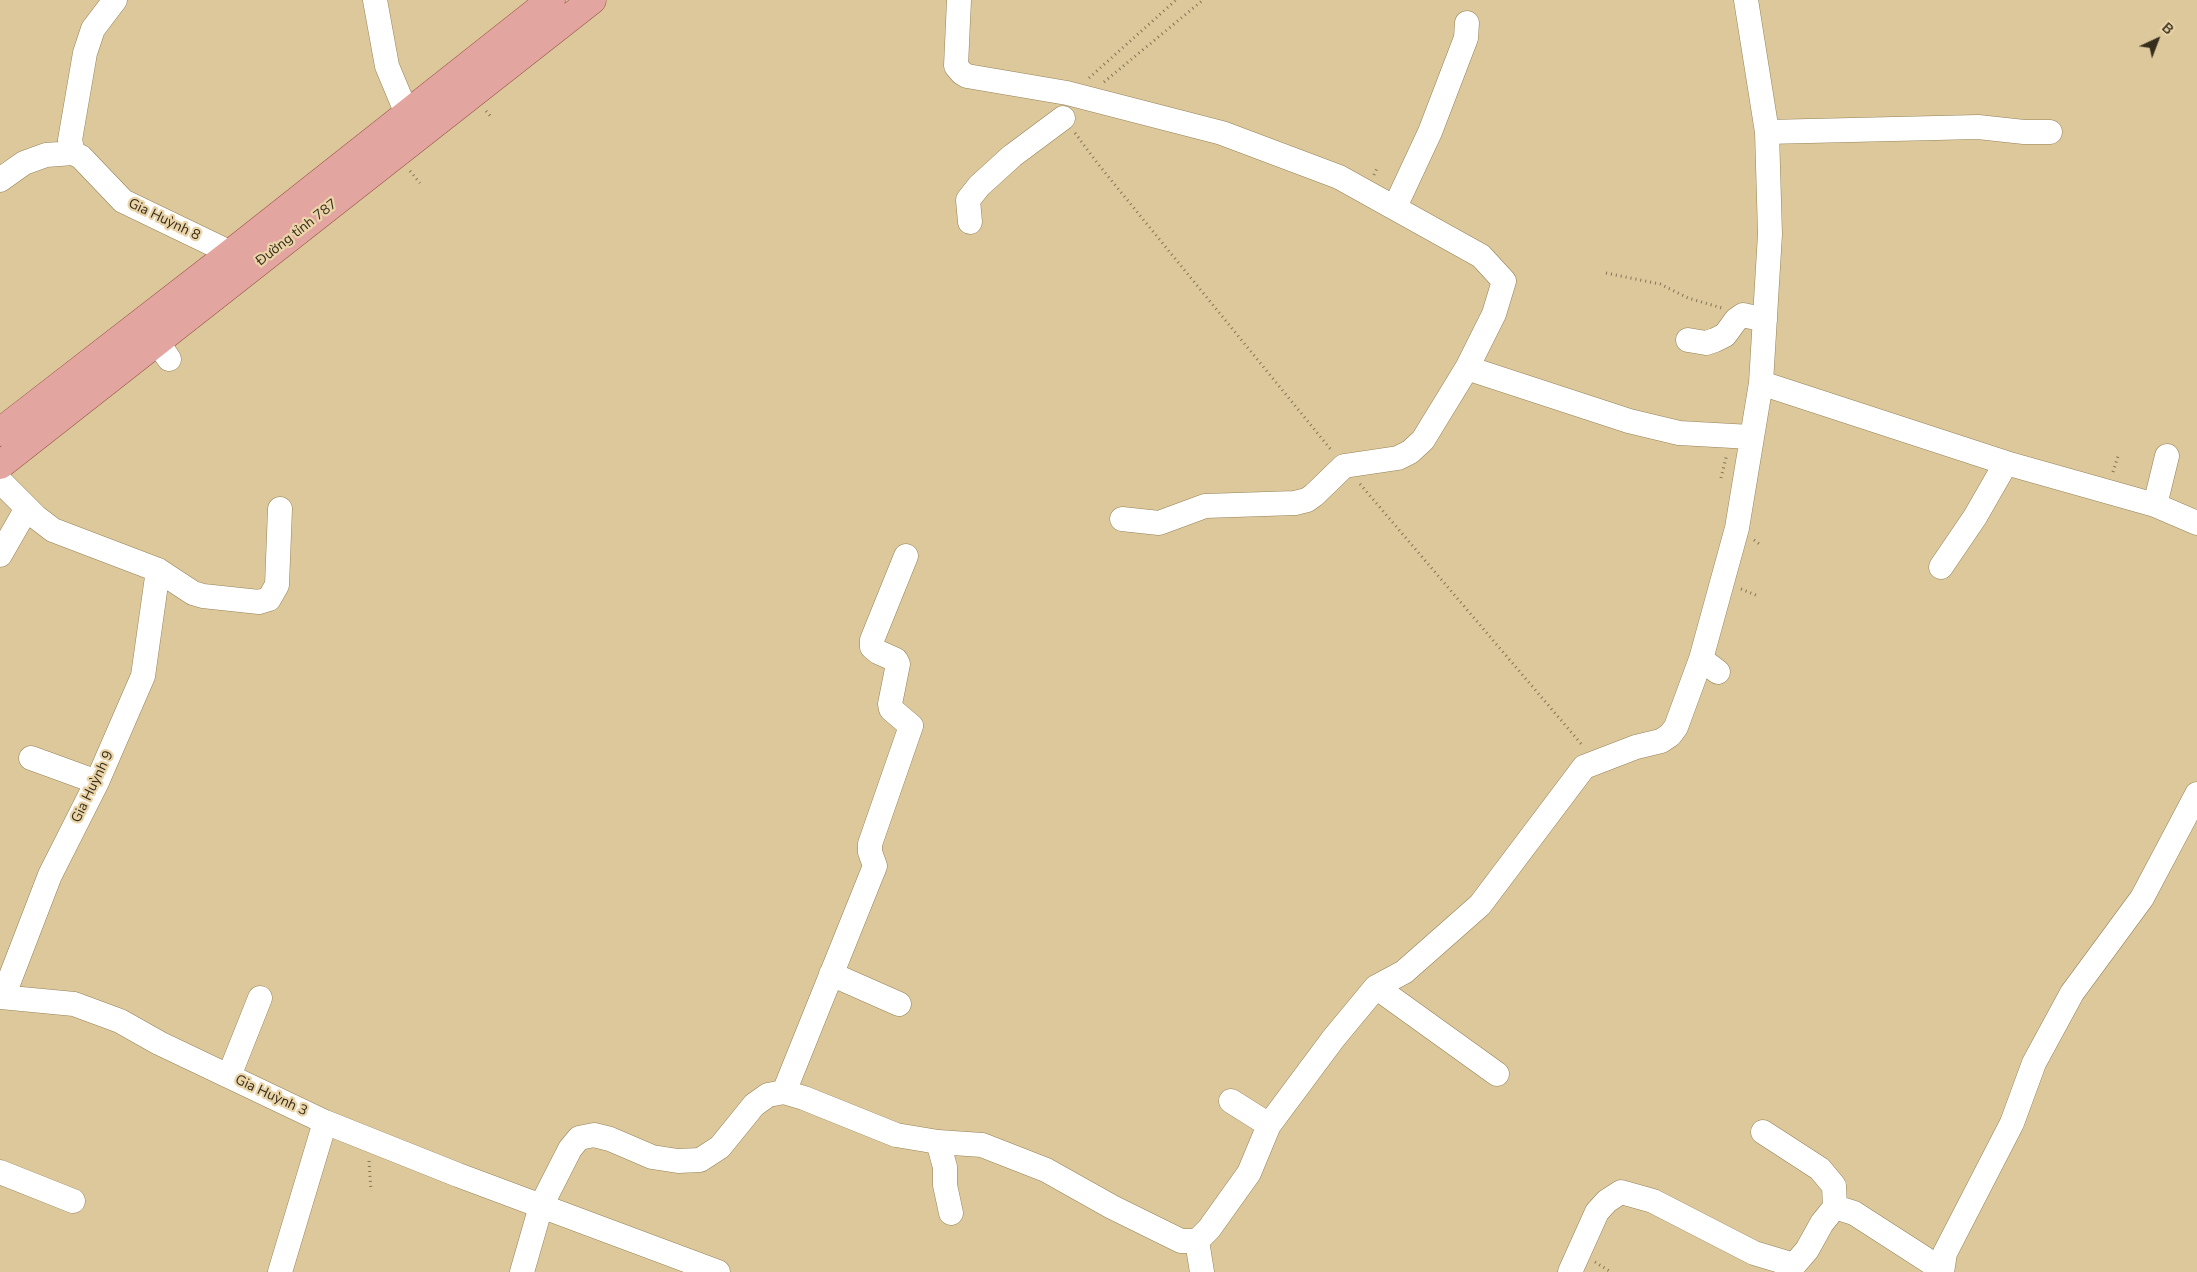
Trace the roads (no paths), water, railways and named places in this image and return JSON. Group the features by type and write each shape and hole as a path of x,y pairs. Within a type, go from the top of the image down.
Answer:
{"main road":[{"name":"Đường tỉnh 787","path":"0,432 231,253 551,0"},
{"name":"Đường tỉnh 787","path":"0,465 163,351 592,0"}],"street":[{"path":"0,180 24,163 46,156 72,152 70,140 85,53 93,28 115,0"},
{"path":"375,0 387,66 407,114"},
{"path":"959,0 956,66 967,76 1075,96 1222,133 1339,176 1481,256 1504,281 1494,314 1467,368 1423,440 1410,452 1398,458 1336,473 1307,500 1295,503 1205,506 1159,523 1122,519"},
{"path":"522,1272 541,1206 570,1149 579,1138 594,1135 610,1139 652,1157 678,1161 700,1160 720,1147 754,1105 768,1095 784,1092 896,1134 938,1142 982,1145 1046,1170 1165,1235 1181,1241 1197,1241 1209,1229 1249,1173 1269,1126 1333,1039 1376,987 1404,972 1480,905 1584,767 1636,747 1662,741 1670,735 1709,665 1737,528 1761,382 1754,318 1770,234 1767,132 1746,0"},
{"path":"1395,207 1430,132 1466,38 1467,23"},
{"path":"970,222 968,200 980,186 1012,156 1063,118"},
{"path":"1767,132 1978,127 2024,132 2050,132"},
{"name":"Gia Huỳnh 8","path":"72,152 81,157 123,201 231,253"},
{"path":"1688,340 1706,343 1715,340 1725,335 1736,320 1754,318"},
{"path":"1467,368 1629,421 1679,433 1752,437"},
{"path":"1761,382 2006,463 2155,505 2197,523"},
{"path":"2155,505 2167,456"},
{"path":"1941,567 1975,517 2006,463"},
{"path":"0,481 53,530 158,570 193,593 203,596 259,602 268,599 277,585 280,509"},
{"path":"0,555 27,508"},
{"path":"784,1092 875,866 870,852 870,844 911,726 891,709 890,704 898,664 896,660 878,652 872,646 872,640 906,556"},
{"name":"Gia Huỳnh 9","path":"2,997 50,875 97,782 143,676 158,570"},
{"path":"31,758 97,782"},
{"path":"1835,1207 1854,1213 1942,1271 1945,1253 2012,1123 2034,1063 2072,993 2142,898 2197,794"},
{"path":"831,974 899,1004"},
{"path":"1376,987 1497,1074"},
{"name":"Gia Huỳnh 3","path":"2,997 74,1004 120,1022 159,1043 326,1122 541,1206 718,1272"},
{"path":"229,1076 260,998"},
{"path":"1231,1102 1269,1126"},
{"path":"280,1272 326,1122"},
{"path":"1570,1272 1597,1212 1607,1201 1621,1192 1653,1201 1754,1254 1794,1264 1807,1250 1822,1223 1835,1207 1834,1186 1820,1169 1763,1132"},
{"path":"938,1142 946,1167 945,1185 951,1213"},
{"path":"0,1172 73,1201"},
{"path":"1197,1241 1202,1272"}]}
